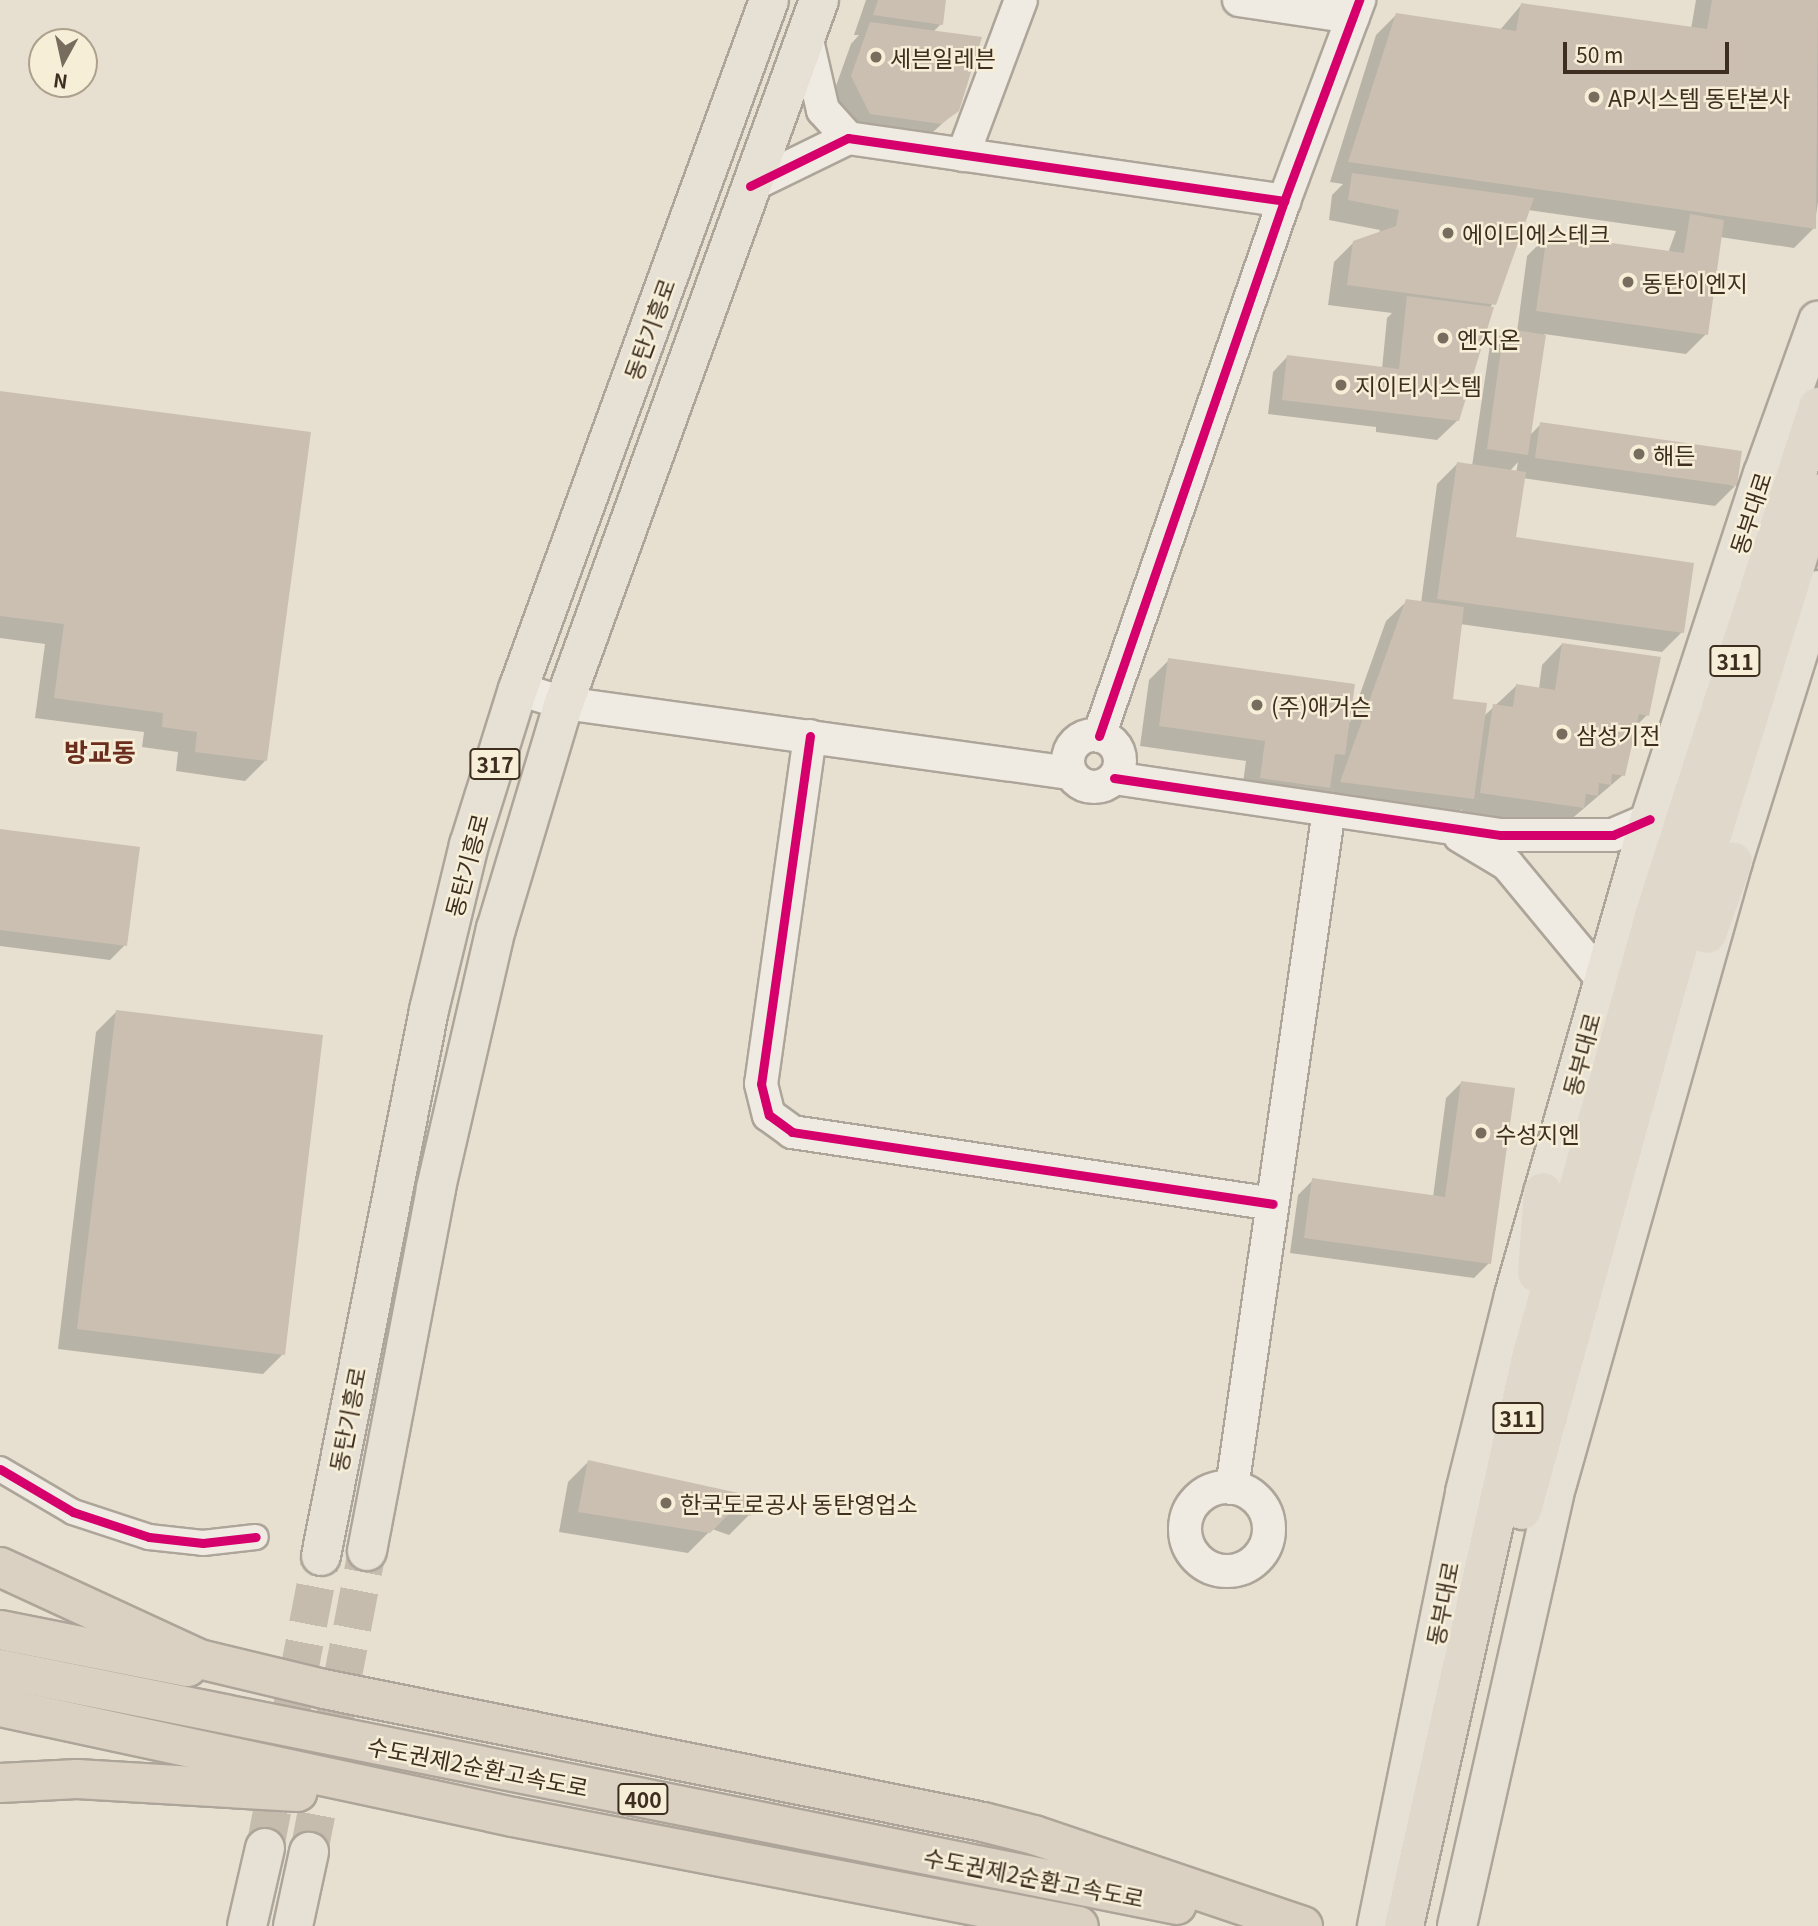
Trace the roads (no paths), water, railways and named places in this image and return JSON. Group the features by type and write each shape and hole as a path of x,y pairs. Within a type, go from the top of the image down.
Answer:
{"highway":[{"name":"동부대로","path":"1404,1926 1532,1354 1654,916 1818,407"},
{"name":"311","path":"1432,1926 1514,1539 1683,929 1818,493"},
{"path":"1549,1414 1631,1201 1685,996 1733,861"},
{"path":"1532,1354 1543,1192"},
{"path":"0,1567 199,1659 324,1689 983,1822 1034,1835 1303,1926"},
{"path":"0,1630 95,1652 324,1689"},
{"name":"수도권제2순환고속도로","path":"0,1669 1286,1926"},
{"name":"수도권제2순환고속도로","path":"0,1707 513,1817 1079,1926"},
{"path":"0,1783 77,1779 195,1783 513,1817"}],"main road":[{"name":"동탄기흥로","path":"321,1556 429,1010 469,845 519,690 769,0"},
{"name":"동탄기흥로","path":"367,1551 474,1012 564,703 819,0"},
{"name":"동부대로","path":"1377,1926 1465,1492 1543,1192 1650,819 1763,474 1818,321"},
{"path":"1457,1926 1557,1484 1733,861 1818,590"},
{"path":"247,1926 265,1848"},
{"path":"293,1926 309,1852"}],"street":[{"path":"962,155 1021,0"},
{"path":"1099,736 1284,201 1356,9 1239,0"},
{"path":"806,36 823,110 848,138"},
{"path":"750,186 848,138 1284,201"},
{"path":"519,690 564,703 1070,773 1090,787 1114,778 1501,835 1613,835 1650,819"},
{"path":"810,736 761,1084 769,1115 792,1132 1273,1204"},
{"path":"1070,773 1068,757 1076,742 1099,736"},
{"path":"1099,736 1118,752 1114,778"},
{"path":"1232,1488 1329,810"},
{"path":"1440,826 1507,864 1602,979"},
{"path":"0,1469 73,1512 149,1537 203,1543 256,1537"}],"tunnel":[{"path":"309,1852 367,1551"},
{"path":"265,1848 321,1556"}],"place":[{"name":"세븐일레븐","path":"876,57"},
{"name":"AP시스템 동탄본사","path":"1594,97"},
{"name":"에이디에스테크","path":"1448,233"},
{"name":"동탄이엔지","path":"1628,282"},
{"name":"엔지온","path":"1443,338"},
{"name":"지이티시스템","path":"1341,385"},
{"name":"해든","path":"1639,454"},
{"name":"(주)애거슨","path":"1257,705"},
{"name":"삼성기전","path":"1562,734"},
{"name":"수성지엔","path":"1481,1133"},
{"name":"한국도로공사 동탄영업소","path":"666,1503"}],"district":[{"name":"방교동","path":"100,751"}]}
